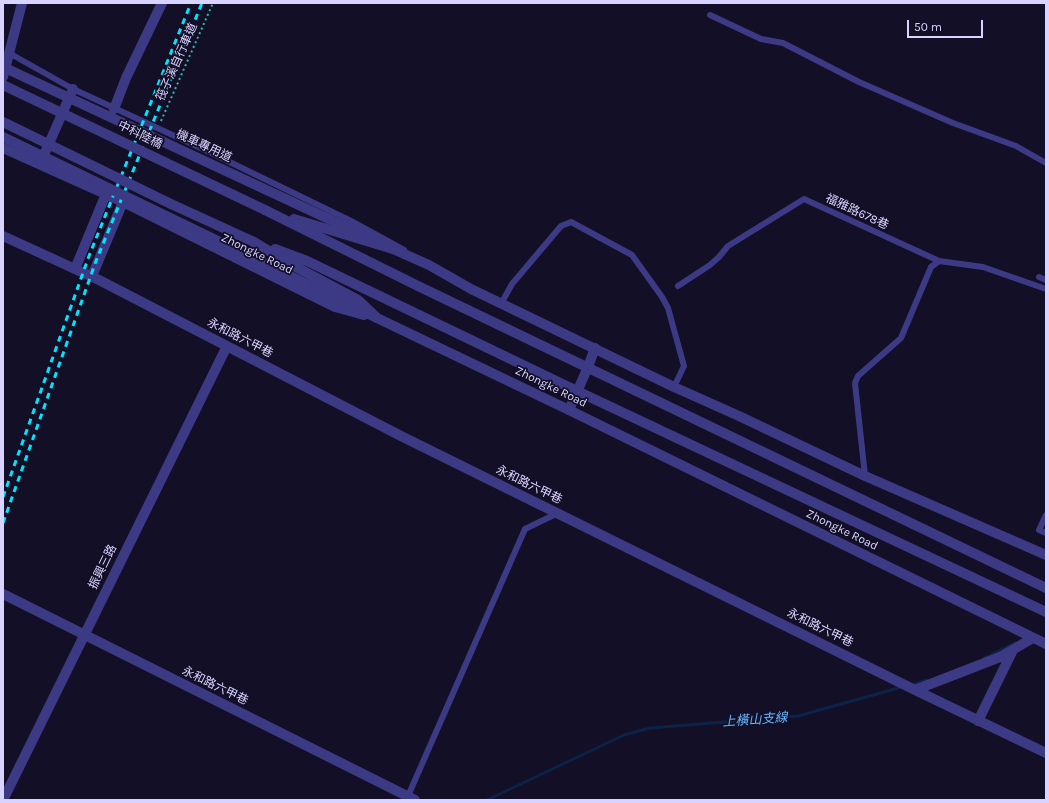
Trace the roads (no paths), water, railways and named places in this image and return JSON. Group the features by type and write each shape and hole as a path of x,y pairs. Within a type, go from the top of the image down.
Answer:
{"street":[{"path":"3,78 22,3"},
{"path":"114,108 126,78 162,3"},
{"name":"機車專用道","path":"3,67 393,249"},
{"name":"中科陸橋","path":"3,85 265,210"},
{"path":"40,165 73,89"},
{"path":"3,122 171,204 254,242 294,266 358,300 377,318"},
{"path":"3,137 377,318"},
{"name":"Zhongke Road","path":"3,148 123,202 335,307 377,318 569,410 1046,644"},
{"path":"75,269 106,194"},
{"path":"92,276 123,202"},
{"path":"265,210 393,249 429,265 501,304 674,387 865,476 1046,555"},
{"path":"265,210 418,286 1046,588"},
{"name":"永和路六甲巷","path":"3,236 92,276 401,436 978,721 1046,753"},
{"name":"Zhongke Road","path":"254,242 307,261 577,391 1046,612"},
{"name":"振興三路","path":"3,800 227,346"},
{"path":"569,410 588,368 595,348"},
{"name":"永和路六甲巷","path":"3,594 412,798"},
{"path":"915,690 1000,657 1033,638"},
{"path":"978,721 1013,650"}],"lane":[{"path":"710,15 762,39 783,43 859,82 953,123 1016,146 1046,163"},
{"path":"9,53 73,89 205,150 351,221 395,244 429,265"},
{"name":"福雅路678巷","path":"678,286 719,257 728,246 804,199 938,261 983,267 1046,289"},
{"path":"501,304 512,284 560,226 571,222 632,255 662,297 668,308 684,366 674,387"},
{"path":"865,476 855,383 858,376 901,338 930,267 938,261"},
{"path":"1039,278 1046,280"},
{"path":"412,798 525,530 558,513"},
{"path":"1046,515 1039,530 1046,533"}],"waterway":[{"name":"上橫山支線","path":"984,658 1015,643"},
{"name":"上橫山支線","path":"911,685 927,680"},
{"name":"上橫山支線","path":"487,800 624,735 650,728 798,716 902,687"}],"railway":[{"path":"3,497 89,256 191,3"},
{"path":"3,523 96,261 202,3"}]}
